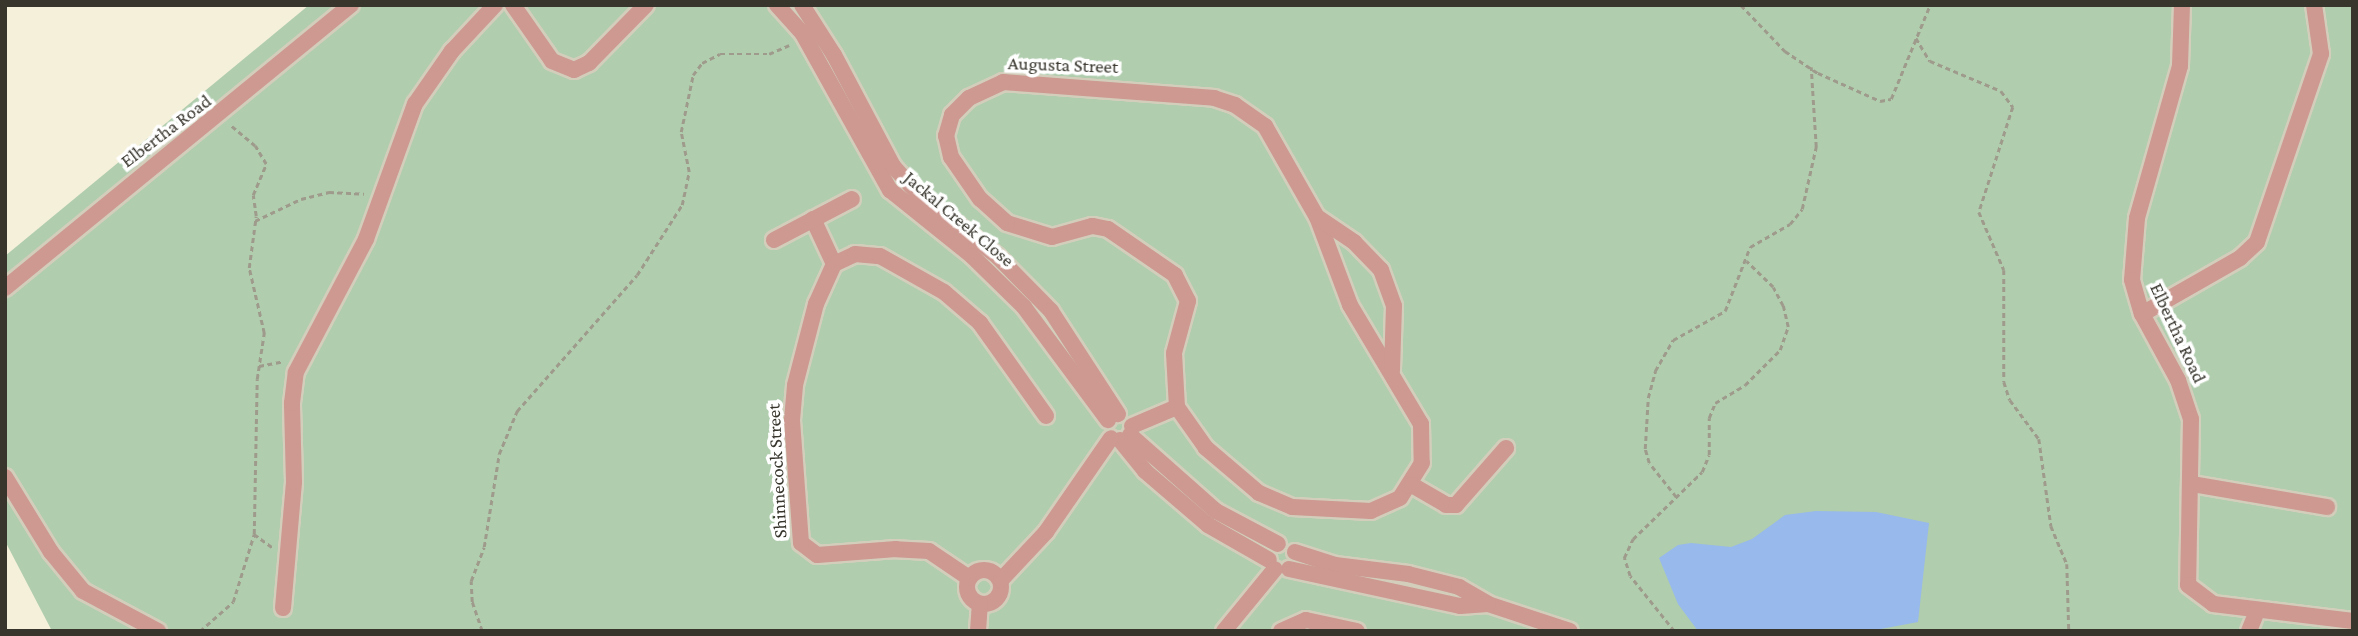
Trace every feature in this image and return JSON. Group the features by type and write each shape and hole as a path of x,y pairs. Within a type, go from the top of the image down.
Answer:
{"street":[{"name":"Elbertha Road","path":"5,288 222,115 351,5"},
{"path":"283,608 294,482 293,387 301,361 366,239 415,104 452,51 495,5"},
{"path":"513,5 552,61 574,70 589,63 646,5"},
{"name":"Jackal Creek Close","path":"777,5 803,34 890,190 1016,297 1046,330 1113,417"},
{"name":"Jackal Creek Close","path":"802,5 834,55 892,166 917,192 998,257 1051,311 1113,417"},
{"name":"Elbertha Road","path":"2182,5 2177,79 2147,177 2134,236 2132,280 2142,314 2183,391 2190,419 2192,484 2187,579 2197,596 2213,604 2257,611"},
{"path":"2142,314 2240,258 2257,242 2321,54 2314,5"},
{"name":"Augusta Street","path":"1177,407 1174,353 1188,301 1175,275 1108,229 1092,226 1052,237 1021,230 993,213 951,157 946,136 952,115 969,98 1003,82 1213,98 1249,113 1272,133 1317,217 1350,305 1392,370 1424,435 1422,463 1412,485"},
{"path":"774,240 852,199"},
{"name":"Augusta Street","path":"1317,217 1354,242 1381,270 1394,306 1392,370"},
{"path":"813,219 834,264 855,254 880,256 944,292 980,323 1046,416"},
{"name":"Shinnecock Street","path":"834,264 812,316 794,392 801,543 817,555 897,549 929,551 969,578"},
{"path":"980,604 996,600 1001,580 1046,532 1123,435 1177,407 1226,467 1259,493 1292,508 1371,511 1389,506 1412,485 1446,505 1456,505 1506,448"},
{"path":"1123,435 1126,416 1113,417 1123,435 1145,471 1208,525 1278,566 1460,606 1488,604"},
{"path":"1123,435 1216,511 1278,544 1288,545 1295,552 1325,563 1408,574 1459,587 1488,604 1570,631"},
{"path":"5,477 51,552 83,591 158,631"},
{"path":"2192,484 2327,507"},
{"path":"1278,544 1271,550 1278,566"},
{"path":"1224,631 1278,566 1295,552"},
{"path":"980,604 968,594 969,578 981,569 996,574 1001,580"},
{"path":"978,631 980,604"},
{"path":"2249,631 2257,611 2353,621"},
{"path":"1281,631 1307,620 1357,631"}],"path":[{"path":"1741,5 1774,43 1811,67 1880,102 1891,99 1930,5"},
{"path":"482,631 472,602 471,581 484,547 499,454 517,411 637,275 682,205 689,172 681,132 693,75 702,63 720,54 769,54 784,50 803,34"},
{"path":"1916,38 1930,61 1964,72 2001,91 2013,107 1979,212 2004,270 2004,382 2010,400 2039,439 2051,526 2067,564 2069,631"},
{"path":"1676,497 1649,463 1645,449 1648,398 1656,371 1673,340 1725,311 1750,247 1760,237 1790,225 1808,195 1816,147 1811,67"},
{"path":"200,631 233,602 254,534 258,366 264,333 249,268 255,221 253,195 266,164 255,146 222,115"},
{"path":"255,221 301,199 329,192 380,198"},
{"path":"1674,631 1630,576 1624,558 1633,539 1706,463 1715,403 1763,371 1780,350 1788,327 1773,287 1746,261"},
{"path":"258,366 301,361"}],"green space":[{"path":"309,5 2353,5 2353,631 52,631 5,541 5,256"}],"water":[{"path":"1816,511 1876,512 1929,523 1918,622 1870,631 1698,631 1678,604 1659,558 1678,545 1691,543 1731,547 1752,539 1785,515"}]}
